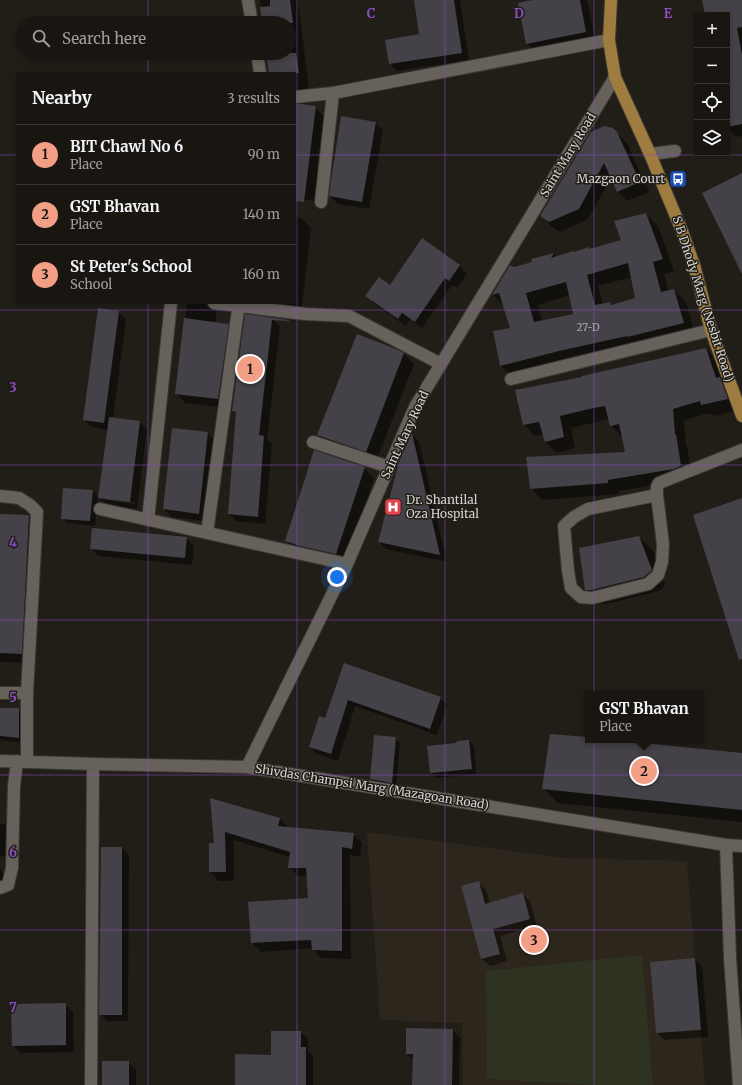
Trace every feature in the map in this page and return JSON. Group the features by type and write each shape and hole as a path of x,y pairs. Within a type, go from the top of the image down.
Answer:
{"main road":[{"name":"S B Dhody Marg (Nesbit Road)","path":"611,0 609,40 615,77 650,154 682,231 694,265 711,330 742,416"}],"street":[{"path":"248,0 251,16"},
{"path":"296,97 333,93 609,40"},
{"path":"258,60 260,72"},
{"name":"Saint Mary Road","path":"247,767 347,564 415,407 615,77"},
{"path":"321,202 333,93"},
{"path":"650,154 675,151"},
{"path":"148,520 170,304"},
{"path":"206,533 239,304 305,314 349,316 441,364"},
{"path":"511,380 711,330"},
{"path":"313,442 390,467"},
{"path":"656,495 588,509 574,517 564,526 571,588 580,598 592,598 648,584 658,575 662,562 664,544 656,495 659,483 742,450"},
{"path":"0,496 19,498 30,505 36,512 22,762 14,786 12,868 8,885 0,888"},
{"path":"100,509 347,564"},
{"path":"0,693 27,693"},
{"name":"Shivdas Champsi Marg (Mazagoan Road)","path":"0,761 247,767 726,845 742,846"},
{"path":"91,1085 93,764"},
{"path":"726,845 736,957 739,1085"}],"shaded area":[{"path":"367,832 566,858 687,861 705,1085 463,1085 462,1023 380,1020"}],"green space":[{"path":"642,955 653,1085 597,1085 487,1079 486,971"}],"building":[{"path":"270,0 290,0 292,16 261,16 260,7 270,6"},
{"path":"414,0 454,0 462,53 389,64 385,40 419,34"},
{"path":"533,0 580,0 586,32 526,44 518,3"},
{"path":"702,0 742,0 742,27 737,28 742,55 742,124 730,126 730,12 704,12"},
{"path":"296,53 299,73 269,72 267,60 296,60"},
{"path":"296,104 316,106 304,202 296,201"},
{"path":"341,116 376,122 362,202 329,196"},
{"path":"604,126 613,128 617,132 640,182 617,192 604,163 579,209 549,222 540,216 591,132"},
{"path":"742,173 742,274 702,193"},
{"path":"646,213 663,259 653,262 661,292 674,289 684,323 500,366 493,331 510,328 499,293 492,295 510,265 514,267 532,262 531,259 554,253 551,258 573,251 574,252 589,247 589,249 621,240 614,221","holes":["628,263 635,298 611,305 610,302 595,305 587,275","566,282 573,314 534,322 526,293"]},
{"path":"422,238 460,265 449,281 445,278 415,322 402,313 398,319 365,296 379,277 390,285"},
{"path":"98,308 119,311 104,423 83,420"},
{"path":"245,314 289,320 272,320 259,435 264,436 258,517 228,514 236,412 232,411"},
{"path":"184,318 229,324 218,399 175,394"},
{"path":"357,334 404,353 366,452 317,435"},
{"path":"706,348 716,378 720,377 728,399 701,405 700,401 673,409 675,434 681,466 674,469 608,480 608,483 530,489 526,457 625,452 619,424 610,426 605,406 560,416 564,437 545,442 539,422 523,425 515,390 582,377"},
{"path":"109,417 140,421 130,502 98,498"},
{"path":"172,428 208,432 199,514 163,509"},
{"path":"412,433 440,555 378,542 399,462"},
{"path":"314,450 365,467 336,554 285,541"},
{"path":"63,488 93,490 90,521 61,519"},
{"path":"742,498 742,659 739,660 693,515"},
{"path":"0,514 29,515 22,654 0,653"},
{"path":"92,528 187,537 185,558 90,549"},
{"path":"639,536 652,570 651,571 644,577 591,590 585,590 579,548"},
{"path":"344,663 441,697 430,729 348,700 331,754 309,747 319,716 325,718"},
{"path":"0,708 19,708 19,738 0,736"},
{"path":"550,734 585,737 585,743 644,743 742,753 742,810 542,789"},
{"path":"374,735 396,737 392,783 370,779"},
{"path":"469,740 472,769 430,773 427,746"},
{"path":"210,798 280,818 278,826 354,833 352,849 342,847 342,951 312,950 311,940 251,943 248,902 308,898 306,868 288,868 290,852 225,832 226,872 209,872 209,843 214,843"},
{"path":"101,847 122,847 122,1015 99,1015"},
{"path":"479,881 485,904 523,893 530,919 493,929 500,954 481,959 461,886"},
{"path":"695,958 701,1030 656,1033 650,962"},
{"path":"66,1003 66,1045 12,1046 11,1004"},
{"path":"406,1028 453,1029 452,1085 412,1085 413,1054 406,1054"},
{"path":"271,1031 301,1031 301,1047 306,1047 306,1085 235,1085 235,1054 271,1055"},
{"path":"102,1061 129,1061 129,1085 102,1085"}],"place":[{"name":"Mazgaon Court","path":"678,179"},
{"name":"BIT Chawl No 6","path":"250,369"},
{"name":"Dr. Shantilal Oza Hospital","path":"393,507"},
{"name":"GST Bhavan","path":"644,771"},
{"name":"St Peter's School","path":"534,940"}]}
